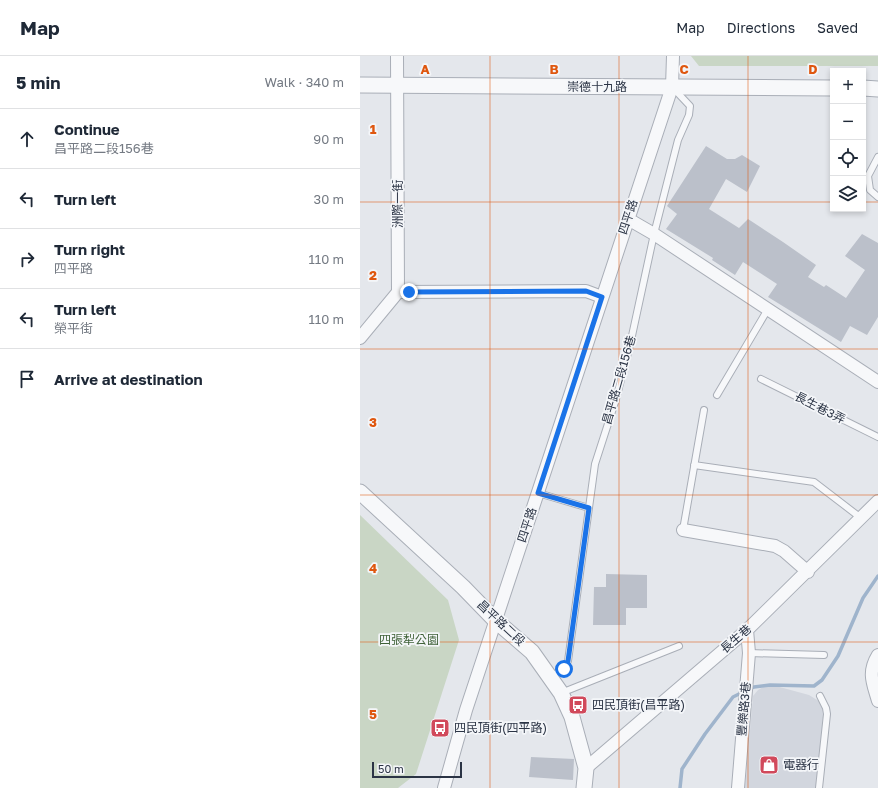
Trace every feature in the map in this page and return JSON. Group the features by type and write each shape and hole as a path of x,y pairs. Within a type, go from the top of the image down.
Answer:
{"street":[{"name":"洲際一街","path":"397,56 398,292"},
{"name":"四平路","path":"444,788 466,710 672,87 673,56"},
{"name":"崇德十九路","path":"360,85 830,88"},
{"path":"866,88 878,89"},
{"path":"628,220 654,234 878,382"},
{"path":"360,338 398,292 586,291 602,297"},
{"name":"昌平路二段","path":"360,492 463,587 496,621 532,652 561,693 572,717 586,768 584,788"},
{"name":"長生巷","path":"586,768 747,630 808,572 878,501"},
{"path":"683,530 775,546 784,551 808,572"},
{"name":"豐樂路3巷","path":"738,788 748,653 747,630"},
{"path":"878,655 873,664 871,675 878,701"}],"lane":[{"name":"昌平路二段156巷","path":"550,677 564,669 568,661 595,464 616,399 630,345 654,234 678,140 689,115 690,106 672,87"},
{"path":"878,157 868,176 870,190 878,197"},
{"path":"717,395 768,309"},
{"name":"長生巷3弄","path":"761,379 878,437"},
{"path":"683,530 704,410"},
{"path":"694,465 814,482 861,518"},
{"path":"538,493 589,508"},
{"path":"561,693 679,646"},
{"path":"748,653 824,655"},
{"path":"819,788 827,714 826,708 820,696"}],"shaded area":[{"path":"765,686 776,686 809,695 822,703 823,717 816,788 745,788 753,696 758,690"}],"green space":[{"path":"691,56 878,56 878,66 699,66"},
{"name":"四張犁公園","path":"360,515 448,600 459,640 416,774 398,788 360,788"}],"building":[{"path":"706,146 727,159 735,159 742,155 760,166 747,192 726,179 709,209 739,228 748,219 783,242 816,265 808,277 824,287 826,285 846,298 865,270 845,256 862,234 878,243 878,317 867,335 850,326 841,342 768,297 777,284 757,271 743,262 735,275 712,260 713,258 666,229 677,214 667,206"},
{"path":"606,574 647,575 647,608 626,608 626,625 593,625 594,587 606,587"},
{"path":"531,757 574,759 573,780 529,777"}],"waterway":[{"path":"748,689 770,685 814,686 822,680 838,656 863,598 878,576"},
{"path":"680,788 682,769 705,734 733,697 743,692"}],"place":[{"name":"四民頂街(昌平路)","path":"578,705"},
{"name":"四民頂街(四平路)","path":"440,728"},
{"name":"電器行","path":"769,765"}],"route":[{"path":"409,292 586,291 602,297 538,493 589,508 568,661 564,669"}]}
